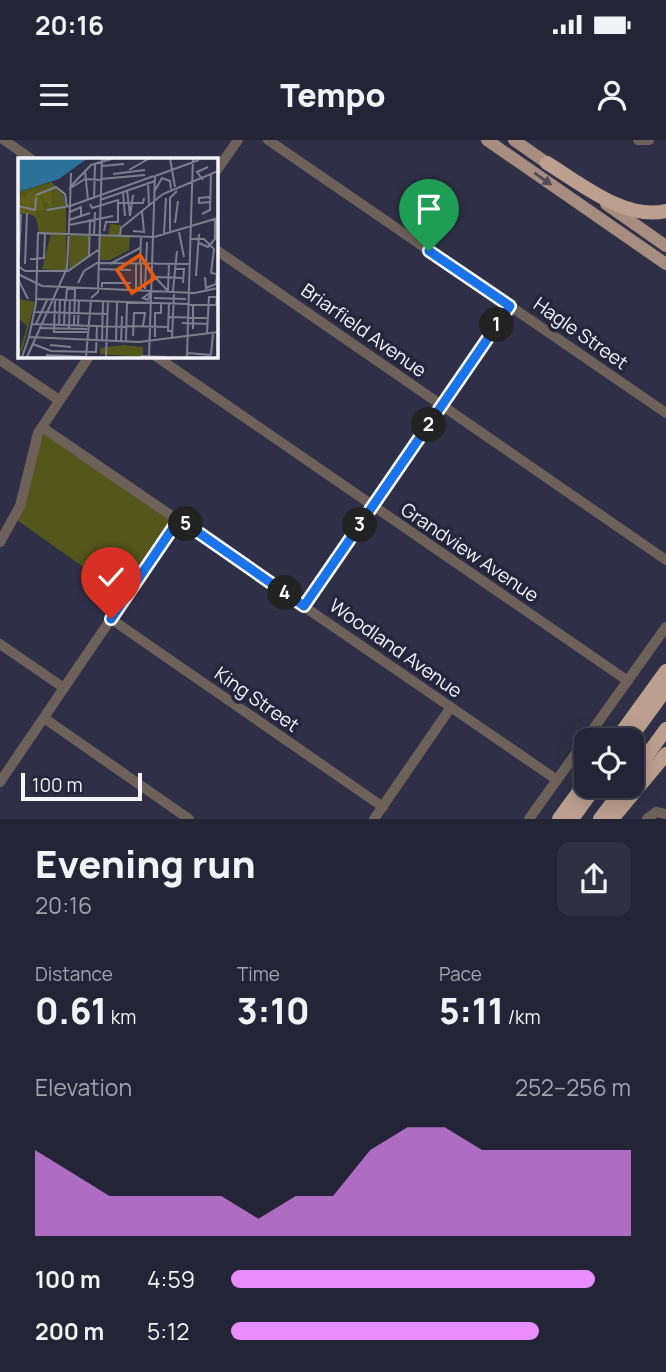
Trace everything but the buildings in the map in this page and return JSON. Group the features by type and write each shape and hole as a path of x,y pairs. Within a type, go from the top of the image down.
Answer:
{"highway":[{"path":"547,163 602,197 639,211 666,211"},
{"path":"625,728 666,671"},
{"path":"638,728 666,689"},
{"path":"644,734 666,704"},
{"path":"644,759 666,729"},
{"path":"612,819 666,754"},
{"path":"559,819 574,798"},
{"path":"572,819 587,798"},
{"path":"583,819 598,798"},
{"path":"600,819 616,798"}],"main road":[{"path":"487,140 666,264"},
{"path":"513,140 666,246"}],"street":[{"path":"4,140 31,158"},
{"path":"217,170 238,140"},
{"name":"Hagle Street","path":"268,140 666,413"},
{"path":"638,140 649,140"},
{"name":"Briarfield Avenue","path":"217,250 666,560"},
{"path":"304,606 510,306"},
{"path":"0,542 20,506 31,453 42,427 89,357"},
{"name":"Grandview Avenue","path":"157,357 628,681"},
{"path":"0,360 59,400"},
{"name":"Woodland Avenue","path":"42,427 557,780"},
{"path":"0,782 179,519"},
{"name":"King Street","path":"111,619 383,807"},
{"path":"529,819 666,627"},
{"path":"0,644 64,688"},
{"path":"374,819 451,707"},
{"path":"44,718 189,819"}],"shaded area":[{"path":"42,430 175,519 123,595 17,520"}],"route":[{"path":"111,619 179,519 304,606 510,306 429,251"}]}
